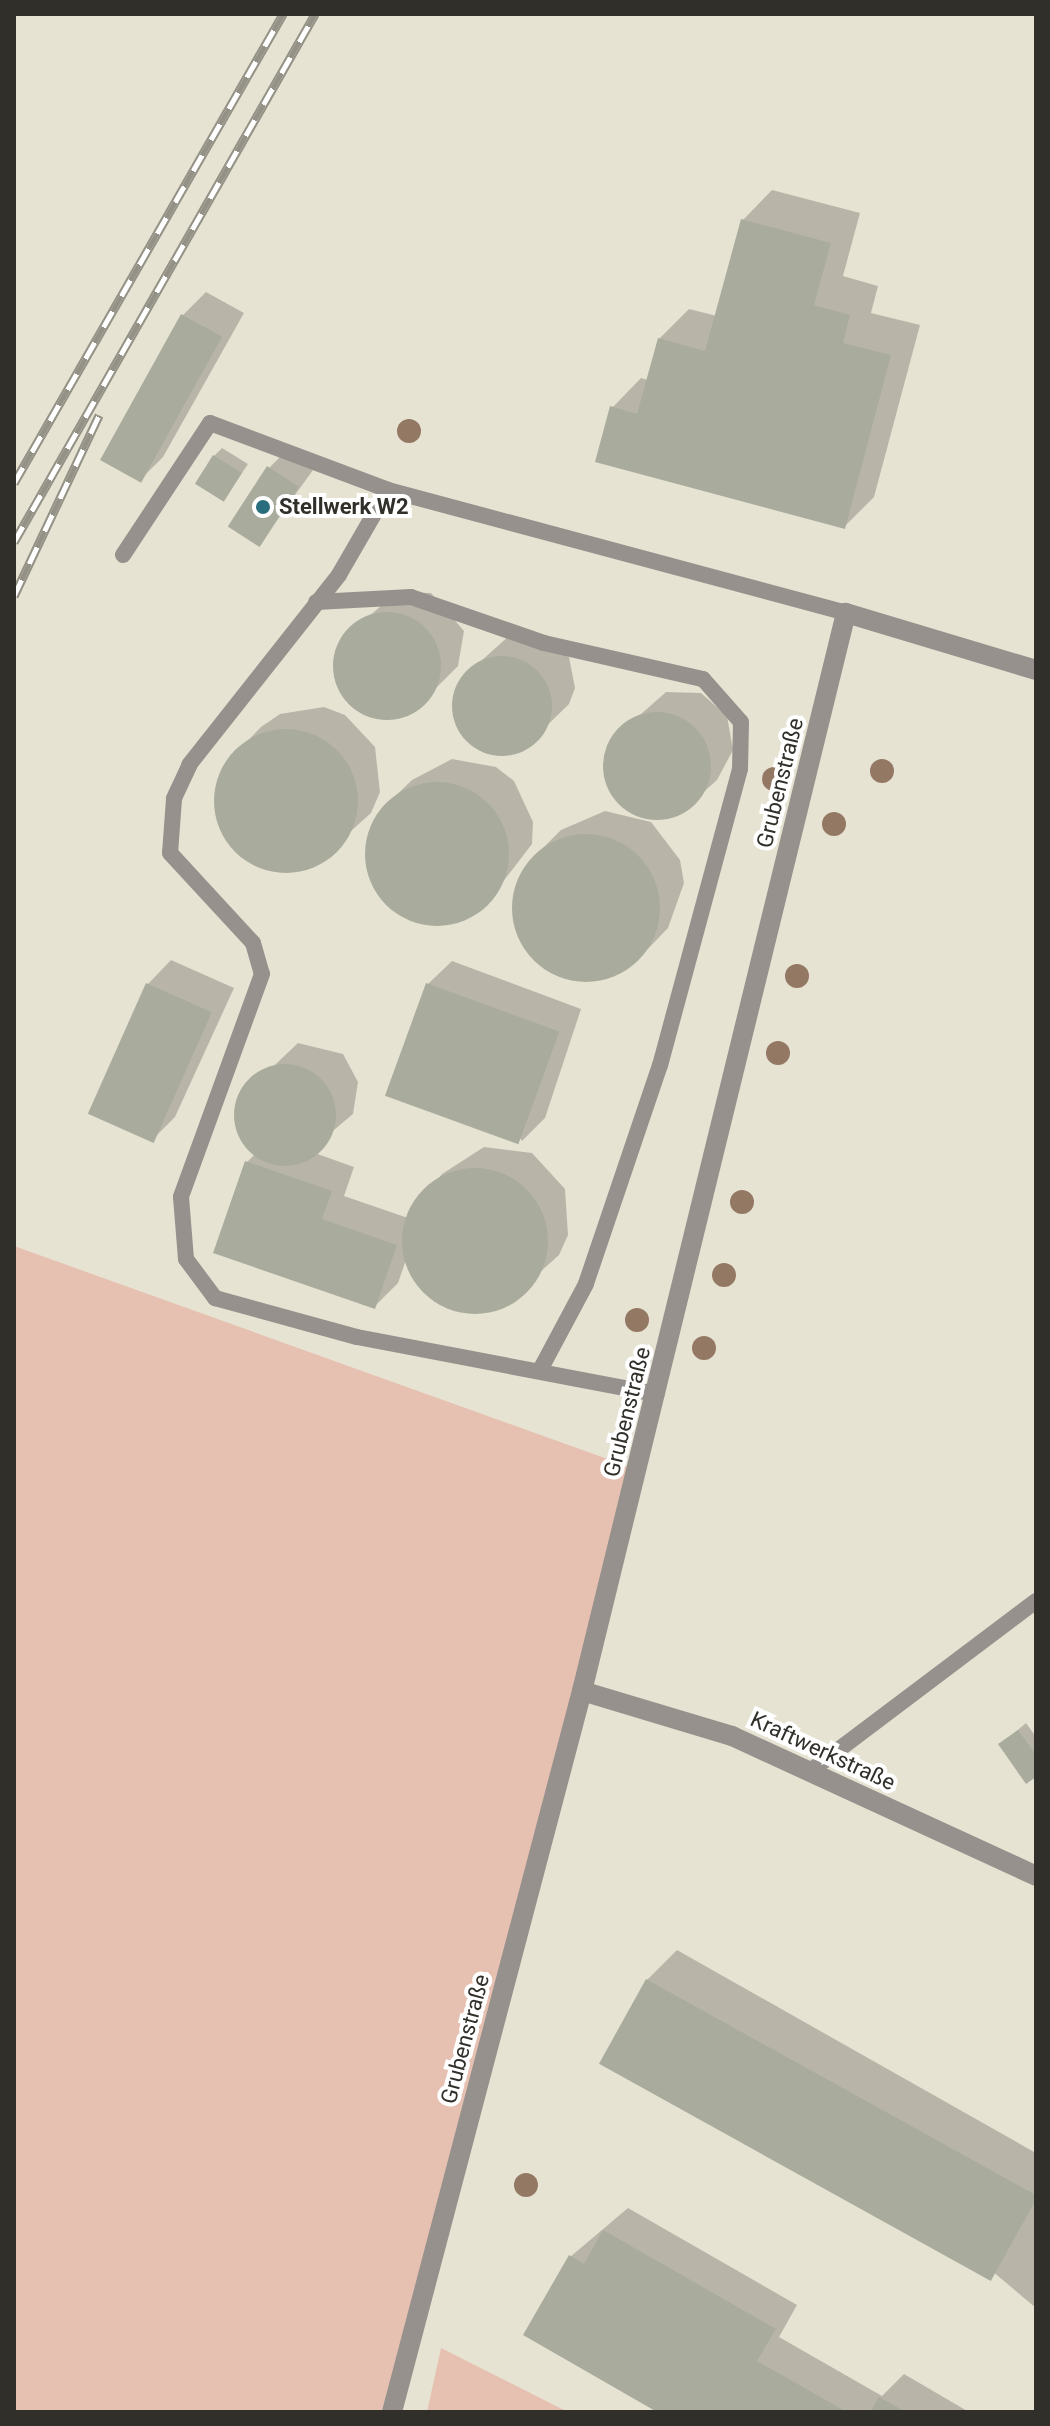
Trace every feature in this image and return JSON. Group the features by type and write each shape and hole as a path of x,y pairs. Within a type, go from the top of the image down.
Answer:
{"street":[{"path":"846,613 1036,670"},
{"name":"Grubenstraße","path":"392,2412 657,1394 846,613"},
{"name":"Kraftwerkstraße","path":"582,1691 732,1736 1036,1876"}],"lane":[{"path":"123,555 210,423 388,490 846,613"},
{"path":"388,490 316,602 190,764 167,828 180,871 253,943 262,974 181,1197 178,1233 200,1285 215,1298 357,1337 657,1394"},
{"path":"316,602 411,597 544,643 703,679 741,722 740,769 660,1065 586,1284 540,1370"},
{"path":"809,1772 1036,1601"}],"shaded area":[{"path":"14,1246 638,1470 392,2412 14,2412"},
{"path":"441,2348 568,2412 427,2412"}],"building":[{"path":"741,219 831,243 814,305 850,315 843,343 891,355 845,529 595,462 610,406 637,414 658,338 705,351"},
{"path":"181,314 222,337 141,483 100,460"},
{"path":"213,455 242,473 224,502 195,484"},
{"name":"Stellwerk W2","path":"267,466 299,487 260,547 228,526"},
{"path":"387,612 417,621 425,628 432,636 441,666 432,696 425,704 417,711 387,720 357,711 349,704 342,696 333,666 342,636 349,628 357,621"},
{"path":"502,656 521,659 538,670 549,687 552,706 549,725 538,742 521,753 502,756 483,753 466,742 455,725 452,706 455,687 466,670 483,659"},
{"path":"657,712 678,716 695,728 707,745 711,766 707,787 695,804 678,816 657,820 636,816 619,804 607,787 603,766 607,745 619,728 636,716"},
{"path":"286,729 313,735 337,750 352,774 358,801 352,828 337,852 313,867 286,873 259,867 235,852 220,828 214,801 220,774 235,750 259,735"},
{"path":"437,782 465,787 488,803 504,826 509,854 504,882 488,905 465,921 437,926 409,921 386,905 370,882 365,854 370,826 386,803 409,787"},
{"path":"586,834 614,839 639,855 655,880 660,908 655,936 639,961 614,977 586,982 558,977 533,961 517,936 512,908 517,880 533,855 558,839"},
{"path":"146,983 212,1012 154,1143 88,1114"},
{"path":"426,983 559,1032 518,1144 385,1096"},
{"path":"285,1064 304,1068 321,1079 332,1096 336,1115 332,1134 321,1151 304,1162 285,1166 266,1162 249,1151 238,1134 234,1115 238,1096 249,1079 266,1068"},
{"path":"245,1161 332,1191 322,1219 397,1245 375,1309 213,1253"},
{"path":"475,1168 503,1174 526,1190 542,1213 548,1241 542,1269 526,1292 503,1308 475,1314 447,1308 424,1292 408,1269 402,1241 408,1213 424,1190 447,1174"},
{"path":"1018,1730 1036,1755 1036,1777 1026,1784 998,1744"},
{"path":"646,1979 1036,2195 991,2281 599,2064"},
{"path":"603,2230 776,2329 757,2361 847,2412 657,2412 523,2335 569,2255 584,2264"},
{"path":"879,2397 906,2412 870,2412"}],"railway":[{"path":"14,483 283,14"},
{"path":"14,542 315,14"},
{"path":"14,596 99,415"}],"place":[{"name":"Stellwerk W2","path":"263,507"}]}
